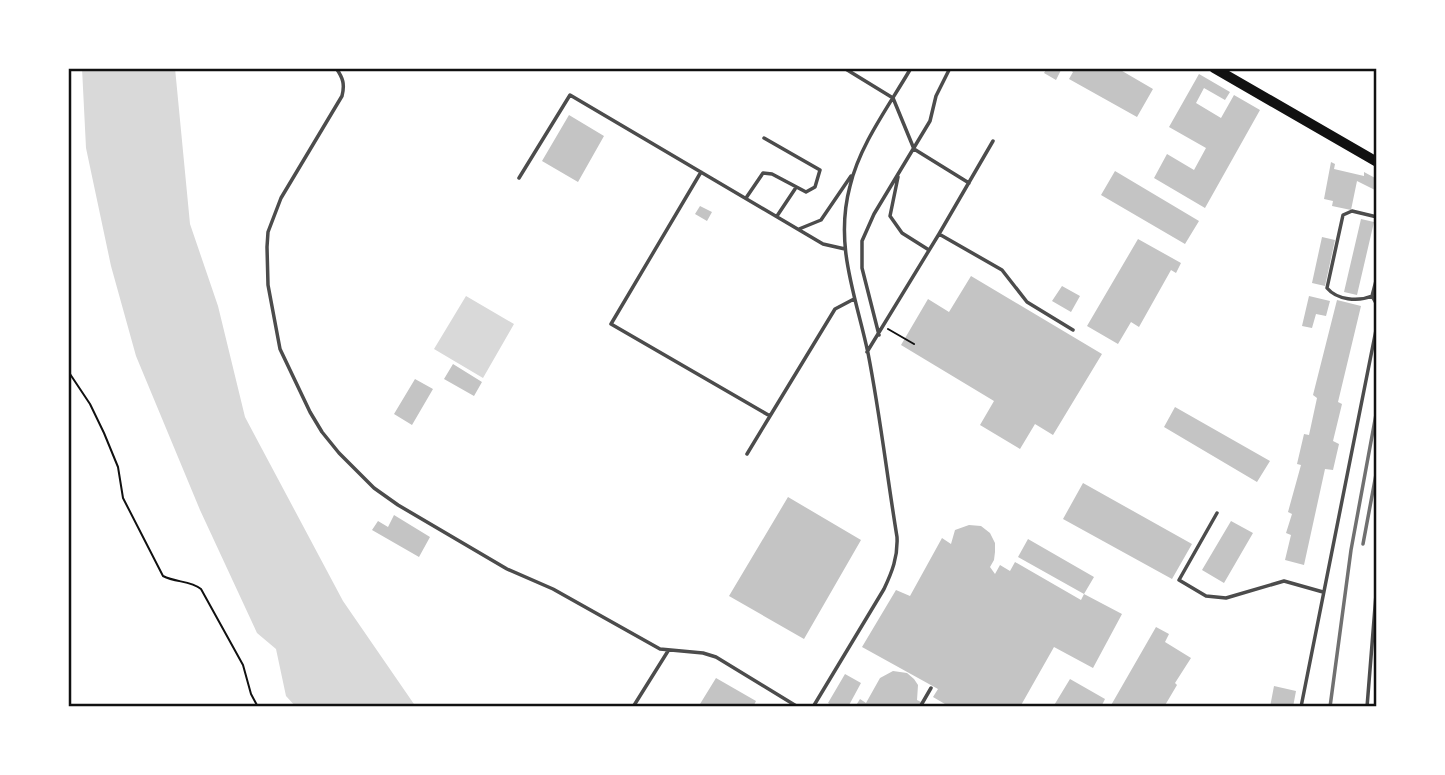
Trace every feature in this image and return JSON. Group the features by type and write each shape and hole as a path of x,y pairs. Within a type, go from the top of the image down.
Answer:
{"main road":[{"path":"1214,68 1377,162"}],"lane":[{"path":"336,68 342,77 342,96 281,198 268,232 267,247 268,285 280,349 322,432 374,488 507,569 553,589 660,649 703,653 716,657 798,707"},
{"path":"844,68 893,98 914,149 969,183"},
{"path":"799,229 821,220 855,169 911,68"},
{"path":"879,335 862,268 862,241 874,214 930,121 936,96 950,68"},
{"path":"519,178 570,95 823,244 845,249"},
{"path":"746,198 763,173 772,174 806,192 815,187 820,170 764,138"},
{"path":"867,352 930,251 993,141"},
{"path":"813,707 884,589 894,569 898,552 867,352 847,271 844,219 855,169"},
{"path":"899,171 890,216 902,233 930,251"},
{"path":"701,172 611,324 770,416"},
{"path":"777,216 795,188"},
{"path":"1372,296 1361,301 1332,294 1327,288 1343,215 1352,211 1377,217"},
{"path":"939,234 1002,270 1027,302 1073,330"},
{"path":"1377,277 1372,296 1377,305"},
{"path":"747,454 835,309 854,299"},
{"path":"1301,707 1377,325"},
{"path":"1217,513 1179,580 1206,596 1226,598 1284,581 1324,592"},
{"path":"1367,707 1377,582"},
{"path":"633,707 668,651"},
{"path":"920,707 931,688"}],"path":[{"path":"885,326 914,344"},
{"path":"68,371 90,404 104,433 118,467 123,498 163,576 170,580 194,583 201,589 243,665 251,694 258,707"}],"shaded area":[{"path":"82,68 175,68 190,224 218,306 245,417 343,601 416,707 296,707 286,696 276,649 257,633 200,510 136,356 111,266 86,148"},
{"path":"466,296 514,324 483,378 434,349"}],"building":[{"path":"1047,68 1062,68 1056,80 1044,73"},
{"path":"1067,68 1117,68 1153,89 1137,117 1069,79 1073,72"},
{"path":"1199,74 1230,92 1225,100 1204,88 1196,103 1221,118 1234,95 1260,110 1205,208 1154,178 1167,154 1194,170 1206,148 1169,127"},
{"path":"569,115 604,136 578,182 542,161"},
{"path":"1331,162 1335,164 1334,169 1364,176 1364,172 1377,179 1377,191 1357,181 1351,210 1332,206 1333,201 1324,199"},
{"path":"1115,171 1199,221 1185,244 1101,195"},
{"path":"700,206 712,212 707,221 695,214"},
{"path":"1361,219 1374,222 1357,295 1344,292"},
{"path":"1322,237 1335,240 1325,286 1312,283"},
{"path":"1138,239 1181,263 1176,273 1171,270 1139,327 1131,322 1118,344 1087,326"},
{"path":"971,276 1102,354 1053,435 1035,424 1020,449 980,425 994,401 901,345 928,299 949,312"},
{"path":"1062,286 1080,296 1071,312 1052,301"},
{"path":"1309,296 1330,301 1326,316 1316,314 1312,328 1302,326"},
{"path":"1337,300 1361,306 1338,402 1342,404 1333,441 1339,444 1333,470 1325,469 1304,565 1285,560 1291,535 1286,533 1292,514 1288,512 1301,465 1297,464 1304,434 1309,435 1317,398 1313,395"},
{"path":"453,364 482,382 474,396 444,379"},
{"path":"415,379 433,389 412,425 394,414"},
{"path":"1175,407 1270,461 1257,482 1164,427"},
{"path":"1083,483 1192,544 1172,579 1063,519"},
{"path":"788,497 861,540 804,639 729,596"},
{"path":"394,515 430,537 419,557 372,530 378,521 388,527"},
{"path":"1231,521 1253,533 1224,583 1202,570"},
{"path":"969,525 981,526 990,533 995,543 995,552 990,567 995,574 1000,565 1010,571 1015,562 1081,600 1084,594 1122,614 1093,668 1054,647 1020,707 950,707 933,697 938,689 862,647 896,590 910,596 942,538 951,544 955,530"},
{"path":"1028,539 1094,577 1084,594 1018,557"},
{"path":"1156,627 1169,634 1165,642 1191,658 1175,683 1177,685 1164,707 1110,707"},
{"path":"893,671 907,673 914,679 918,685 917,700 921,702 918,707 855,707 860,699 866,703 880,678"},
{"path":"845,674 861,683 848,707 835,707 828,703"},
{"path":"716,678 756,701 753,707 702,707 700,704"},
{"path":"1070,679 1105,699 1101,707 1053,707"},
{"path":"1274,686 1296,691 1293,707 1270,707"}],"railway":[{"path":"1330,707 1351,550 1377,409"},
{"path":"1363,544 1377,469"}]}
